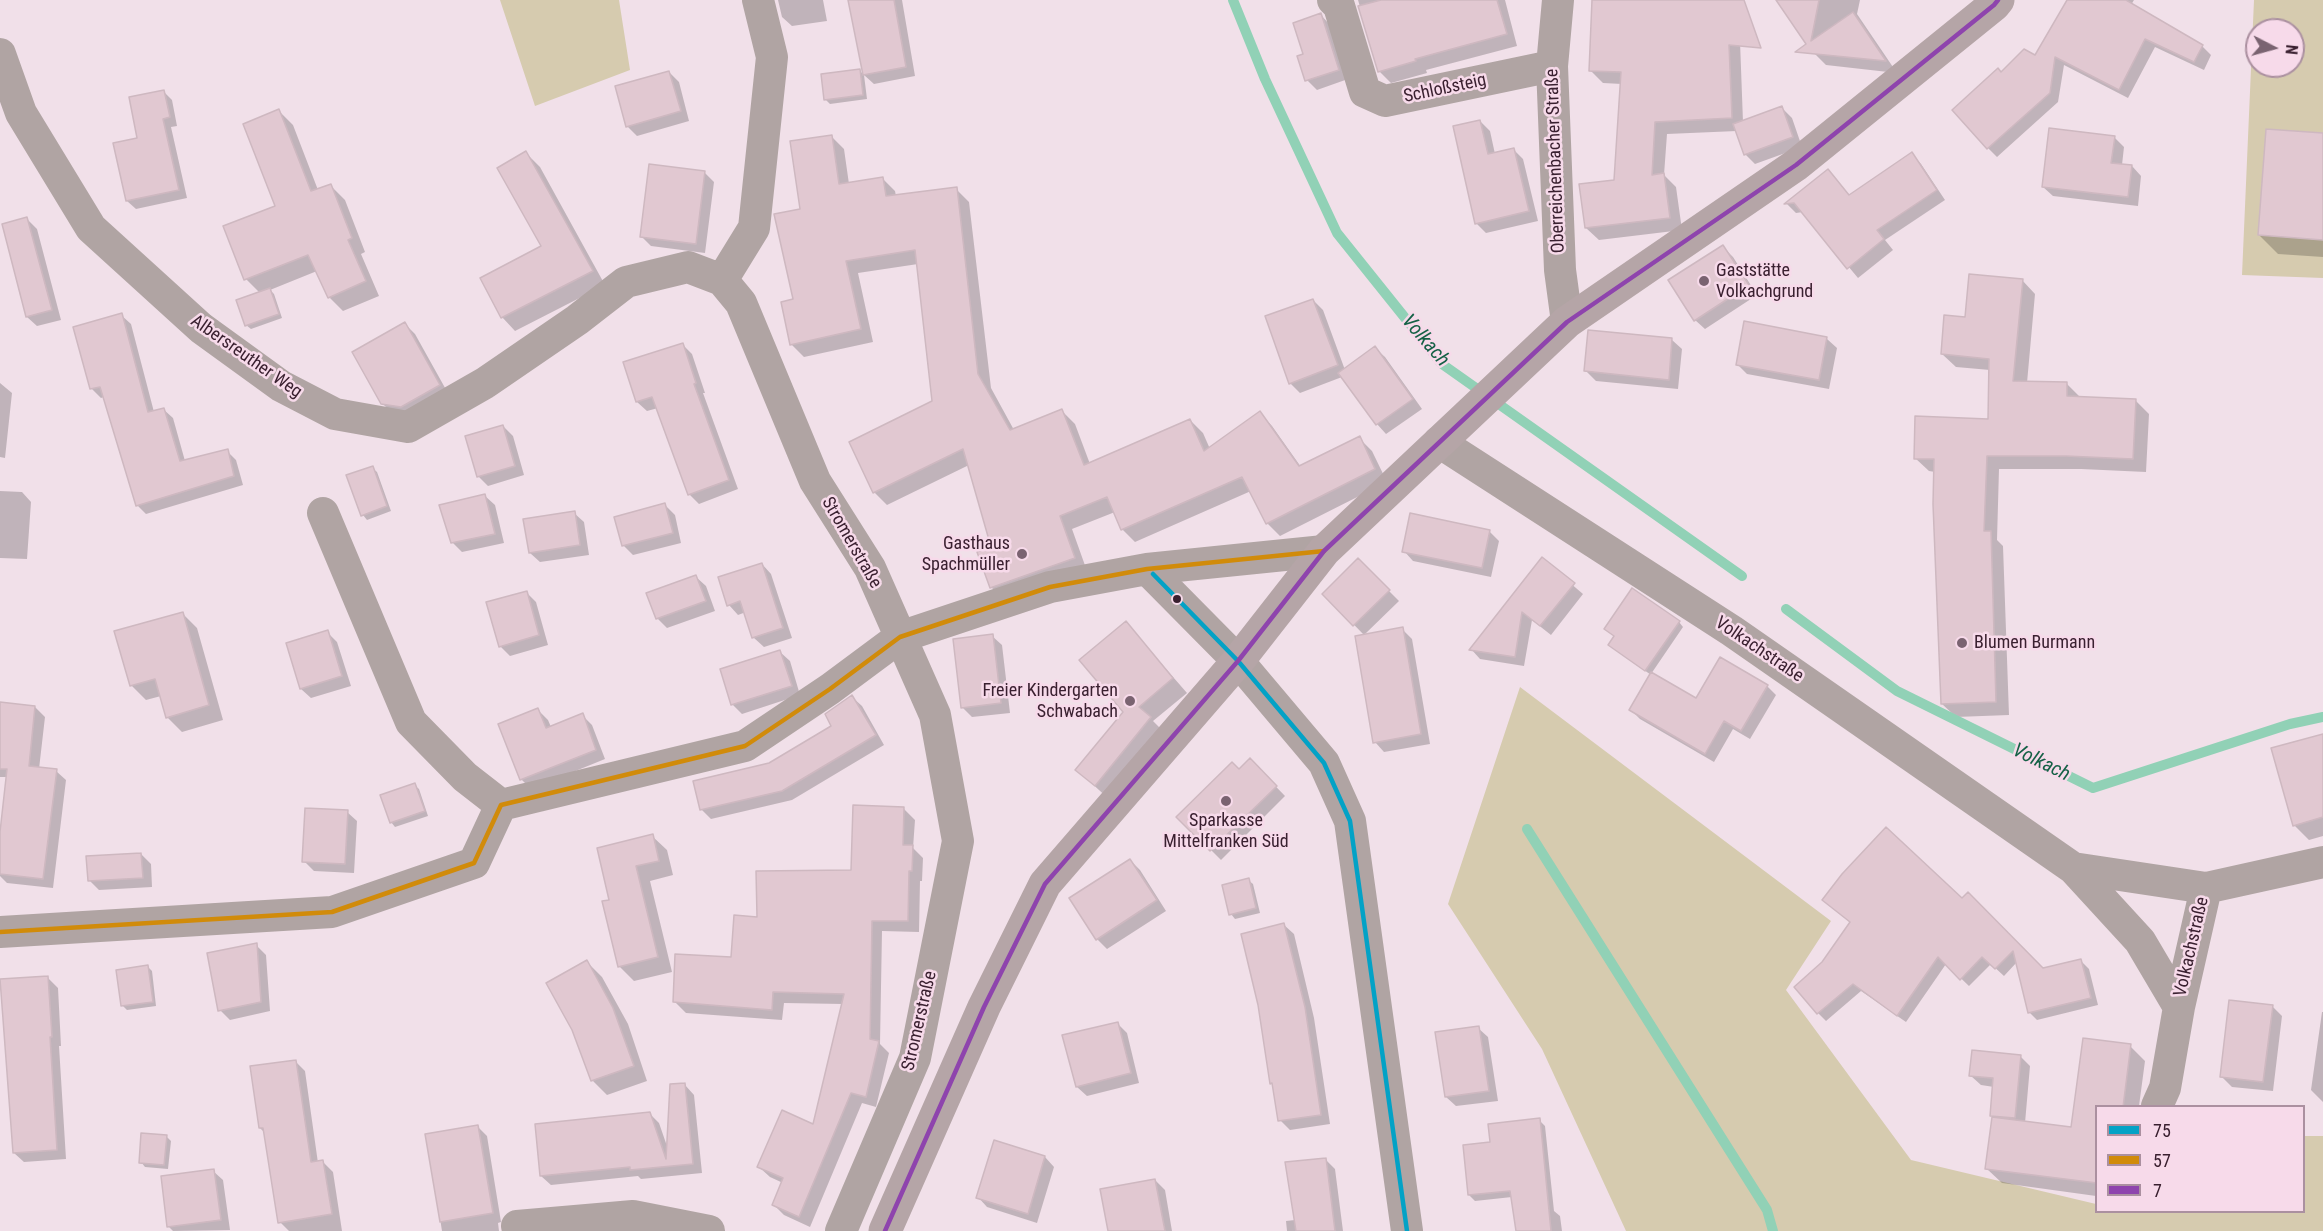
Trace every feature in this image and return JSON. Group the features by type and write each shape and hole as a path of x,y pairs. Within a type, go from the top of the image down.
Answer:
{"main road":[{"path":"885,1231 984,1008 1045,884 1238,661 1324,551 1567,322 1797,165 1998,0"}],"street":[{"path":"722,280 754,228 772,57 758,0"},
{"name":"Schloßsteig","path":"1333,0 1339,6 1365,92 1385,101 1552,66"},
{"name":"Oberreichenbacher Straße","path":"1558,0 1552,66 1560,270 1567,322"},
{"name":"Albersreuther Weg","path":"0,54 21,113 91,228 201,328 281,386 335,414 408,428 486,383 577,320 626,282 688,267 722,280"},
{"name":"Stromerstraße","path":"722,280 741,303 815,481 870,568 935,715 958,841 915,1058 841,1231"},
{"name":"Volkachstraße","path":"1447,435 2073,868 2140,941 2179,1007"},
{"path":"323,513 411,722 465,777 501,805"},
{"path":"501,805 745,746 830,689 900,637 1050,587 1147,569 1324,551"},
{"path":"1147,569 1238,661 1324,763 1350,821 1407,1231"},
{"path":"0,932 332,912 474,863 501,805"},
{"name":"Volkachstraße","path":"2073,868 2206,888 2323,862"},
{"name":"Volkachstraße","path":"2158,1105 2165,1088 2179,1007 2206,888"},
{"path":"517,1226 633,1216 709,1231"}],"shaded area":[{"path":"500,0 619,0 630,70 535,106"},
{"path":"2254,0 2323,0 2323,278 2242,275 2251,78 2305,78 2305,18 2253,18"},
{"path":"1520,687 1831,921 1786,990 1911,1160 2095,1204 2095,1213 2305,1213 2305,1136 2323,1136 2323,1231 1626,1231 1542,1049 1448,904"}],"building":[{"path":"848,0 894,0 906,67 863,75"},
{"path":"1381,0 1497,0 1507,34 1415,59 1416,61 1378,72 1358,6"},
{"path":"1592,0 1744,0 1761,48 1729,45 1732,118 1655,122 1652,175 1664,173 1670,218 1585,228 1579,184 1614,180 1621,72 1589,71"},
{"path":"1776,0 1819,0 1811,41 1853,12 1886,61 1795,52 1806,44"},
{"path":"2067,0 2126,0 2203,45 2194,62 2145,39 2119,90 2055,57 2050,93 1987,149 1952,110 1998,68 2001,72 2024,49 2035,55"},
{"path":"1321,13 1339,70 1305,81 1297,56 1303,54 1293,23"},
{"path":"860,69 863,95 824,100 821,74"},
{"path":"669,71 681,111 626,127 615,86"},
{"path":"164,90 170,117 163,119 179,190 126,201 113,143 137,138 129,97"},
{"path":"1782,106 1793,137 1744,155 1733,124"},
{"path":"279,109 311,191 331,184 352,238 348,240 366,281 328,298 308,255 244,280 223,226 275,206 243,124"},
{"path":"1480,120 1488,154 1514,148 1529,211 1475,224 1453,126"},
{"path":"2049,128 2115,136 2111,163 2132,165 2128,197 2042,187"},
{"path":"2266,129 2323,133 2323,240 2258,235"},
{"path":"832,135 839,184 883,177 886,196 957,187 978,374 1010,430 1062,409 1084,465 1190,419 1204,451 1260,411 1299,466 1360,436 1375,469 1266,524 1242,477 1121,530 1107,497 1060,516 1075,558 990,588 977,552 991,547 963,449 873,493 849,442 932,401 915,250 846,261 861,329 790,345 781,302 793,299 774,214 800,209 790,141"},
{"path":"526,151 593,271 501,318 480,278 541,246 497,168"},
{"path":"1912,152 1937,190 1877,230 1884,239 1847,269 1794,203 1784,204 1828,169 1849,195"},
{"path":"649,164 705,171 696,244 640,237"},
{"path":"27,217 52,310 26,317 2,224"},
{"path":"1723,245 1749,285 1694,321 1668,280"},
{"path":"1969,274 2023,279 2013,381 2067,382 2067,396 2136,399 2133,459 1987,456 1984,531 1991,531 1996,702 1941,704 1933,504 1934,459 1914,459 1915,416 1988,419 1989,359 1941,354 1944,315 1965,317"},
{"path":"270,288 279,314 245,326 236,300"},
{"path":"1313,299 1338,365 1289,384 1265,316"},
{"path":"122,313 148,412 164,408 180,461 228,449 234,476 136,506 100,387 90,389 73,327"},
{"path":"1744,321 1827,337 1819,380 1736,365"},
{"path":"405,322 440,385 401,407 381,404 352,352"},
{"path":"1588,330 1672,338 1669,380 1584,371"},
{"path":"683,343 696,383 694,384 729,480 688,495 652,397 636,402 623,362"},
{"path":"1375,346 1413,399 1376,425 1338,373"},
{"path":"503,425 515,466 477,477 465,436"},
{"path":"373,466 387,506 361,516 346,475"},
{"path":"485,494 495,534 451,543 439,505"},
{"path":"665,503 673,533 622,546 614,517"},
{"path":"575,511 580,545 529,553 523,519"},
{"path":"1410,513 1490,530 1482,568 1402,552"},
{"path":"1542,557 1575,583 1540,626 1522,612 1515,657 1469,650"},
{"path":"1358,558 1390,590 1353,626 1322,594"},
{"path":"762,563 783,628 752,638 740,601 727,606 718,577"},
{"path":"696,575 706,601 656,619 646,593"},
{"path":"1632,588 1680,621 1645,671 1608,645 1614,636 1604,629"},
{"path":"527,591 539,635 499,647 486,602"},
{"path":"183,612 209,705 166,718 155,679 130,686 114,631"},
{"name":"Freier Kindergarten Schwabach","path":"1126,621 1173,678 1139,707 1151,717 1095,786 1075,770 1123,712 1079,660"},
{"path":"1403,627 1421,734 1373,743 1355,636"},
{"path":"328,630 342,676 300,689 286,643"},
{"path":"993,634 1001,703 961,708 953,639"},
{"path":"780,650 792,686 731,705 720,669"},
{"path":"1720,657 1768,685 1741,731 1724,721 1705,754 1629,710 1651,672 1696,698"},
{"path":"852,695 876,735 782,791 700,810 693,781 769,763 831,726 825,714"},
{"path":"0,702 35,706 29,766 57,769 43,879 0,874 0,832 7,769 0,769"},
{"path":"538,708 546,728 583,713 596,750 520,780 498,724"},
{"path":"2323,734 2323,817 2293,826 2271,748"},
{"name":"Sparkasse Mittelfranken Süd","path":"1250,758 1277,786 1210,851 1176,817 1232,762 1239,769"},
{"path":"415,783 425,811 390,823 380,795"},
{"path":"853,805 904,807 903,845 913,845 912,871 909,871 908,921 872,921 870,1039 879,1041 866,1097 851,1093 799,1217 772,1205 783,1178 757,1167 782,1110 813,1124 844,994 773,992 772,1010 673,1002 675,954 731,957 734,915 757,917 756,871 851,870"},
{"path":"305,808 348,810 345,864 302,862"},
{"path":"1886,827 1962,898 1968,892 2043,968 2081,959 2091,998 2028,1013 2013,951 1995,969 1982,957 1960,980 1938,957 1897,1016 1853,984 1817,1014 1794,987 1822,962 1850,922 1822,900 1842,874"},
{"path":"653,834 659,861 636,866 658,957 618,967 602,901 609,900 597,848"},
{"path":"141,853 143,878 88,881 86,856"},
{"path":"1130,859 1157,900 1096,940 1069,898"},
{"path":"1249,878 1256,908 1229,915 1222,885"},
{"path":"1284,923 1305,1007 1321,1115 1278,1121 1258,1005 1241,934"},
{"path":"257,943 261,1002 218,1011 207,953"},
{"path":"587,960 613,1008 634,1066 591,1081 572,1030 546,983"},
{"path":"148,965 153,1002 121,1006 116,970"},
{"path":"48,976 57,1150 13,1153 0,979"},
{"path":"2229,1000 2273,1005 2263,1082 2220,1077"},
{"path":"1118,1022 1131,1073 1076,1087 1062,1035"},
{"path":"1479,1026 1489,1091 1445,1097 1435,1032"},
{"path":"2083,1038 2131,1044 2123,1105 2095,1105 2095,1183 1985,1169 1992,1117 2071,1127"},
{"path":"1972,1050 2021,1055 2015,1118 1990,1116 1993,1078 1969,1076"},
{"path":"296,1060 311,1162 323,1160 332,1214 278,1223 263,1128 259,1128 250,1066"},
{"path":"685,1083 693,1164 630,1170 630,1167 540,1176 535,1124 650,1112 666,1159 670,1084"},
{"path":"1540,1118 1551,1231 1516,1231 1510,1191 1468,1195 1463,1145 1490,1142 1488,1124"},
{"path":"478,1125 493,1213 440,1222 425,1134"},
{"path":"141,1133 167,1135 164,1165 139,1163"},
{"path":"994,1140 1045,1156 1028,1214 976,1198"},
{"path":"1326,1158 1335,1231 1296,1231 1285,1162"},
{"path":"214,1169 221,1220 167,1227 161,1176"},
{"path":"1155,1179 1165,1231 1108,1231 1100,1189"}],"waterway":[{"name":"Volkach","path":"1233,0 1265,79 1337,233 1442,364 1742,576"},
{"name":"Volkach","path":"1786,609 1897,691 2093,788 2290,724 2323,717"},
{"path":"1527,829 1767,1210 1773,1231"}],"transit line":[{"name":"7","path":"885,1231 984,1007 1045,884 1238,661 1324,551 1567,322 1796,165 1998,0"},
{"name":"57","path":"0,932 332,912 474,863 501,805 745,746 830,689 900,637 1050,587 1147,569 1324,551"},
{"name":"75","path":"1153,574 1238,661 1324,763 1350,821 1407,1231"}],"place":[{"name":"Gaststätte Volkachgrund","path":"1704,281"},
{"name":"Gasthaus Spachmüller","path":"1022,554"},
{"name":"Blumen Burmann","path":"1962,643"},
{"name":"Freier Kindergarten Schwabach","path":"1130,701"},
{"name":"Sparkasse Mittelfranken Süd","path":"1226,801"}]}
